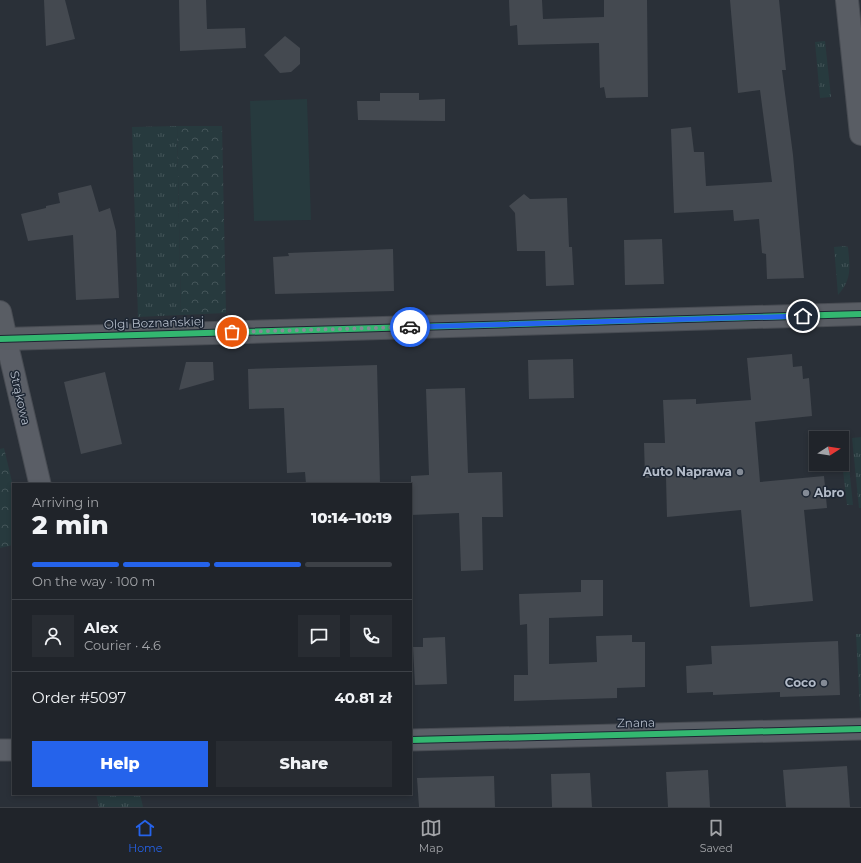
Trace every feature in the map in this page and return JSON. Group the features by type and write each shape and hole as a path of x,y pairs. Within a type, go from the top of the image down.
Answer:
{"street":[{"path":"847,0 861,134"},
{"name":"Strąkowa","path":"0,312 3,339 40,483"},
{"name":"Olgi Boznańskiej","path":"3,339 861,314"},
{"name":"Znana","path":"412,740 861,729"},
{"path":"0,750 12,750"}],"green space":[{"path":"825,41 831,97 820,98 815,42"},
{"path":"307,99 311,220 254,221 250,101"},
{"path":"177,126 181,315 138,317 132,127"},
{"path":"177,126 222,126 226,313 181,315"},
{"path":"834,247 848,247 849,273 846,284 838,295"},
{"path":"861,437 861,508 859,508 852,438"},
{"path":"4,448 12,483 12,545 0,548 0,449"},
{"path":"849,467 853,505 847,505 843,471 849,471"},
{"path":"856,634 861,634 861,711 860,711"},
{"path":"96,795 140,795 143,807 99,807"}],"building":[{"path":"44,0 65,0 75,39 46,46"},
{"path":"179,0 206,0 207,29 245,28 246,48 180,51"},
{"path":"509,0 542,0 543,19 604,17 604,0 647,0 648,97 606,98 604,87 600,88 599,43 518,45 517,25 510,26"},
{"path":"730,0 779,0 786,70 782,70 793,155 804,278 767,279 766,254 762,253 759,219 734,221 733,210 674,213 671,129 691,127 694,152 704,152 706,186 772,182 760,90 738,93"},
{"path":"285,36 300,48 300,64 291,72 280,73 264,55"},
{"path":"380,93 419,93 419,100 445,99 445,121 358,120 357,101 380,101"},
{"path":"91,185 99,212 110,208 116,231 119,298 76,300 73,235 28,241 21,214 60,203 58,193"},
{"path":"524,194 530,199 567,198 569,247 572,247 574,285 546,286 545,251 517,251 515,213 509,206"},
{"path":"662,239 664,284 625,285 624,240"},
{"path":"393,249 394,291 275,294 273,257 289,256 288,253"},
{"path":"792,354 793,367 802,366 803,379 809,378 812,416 755,422 760,482 824,476 827,508 804,510 813,601 750,607 741,510 667,517 666,477 645,478 644,443 665,443 663,400 696,399 696,404 751,400 747,358"},
{"path":"573,359 574,398 529,399 528,360"},
{"path":"186,362 213,362 214,380 179,390"},
{"path":"377,365 380,483 306,483 305,472 287,473 284,408 249,409 248,369"},
{"path":"105,372 122,444 81,454 64,382"},
{"path":"465,388 468,473 502,472 503,517 482,517 483,570 461,571 459,513 412,515 411,476 429,475 426,389"},
{"path":"581,580 603,580 603,616 549,618 549,664 597,662 596,636 632,635 632,642 645,642 645,687 617,688 617,698 514,701 514,675 528,675 527,624 520,625 519,594 581,592"},
{"path":"445,637 447,684 415,685 413,647 423,647 423,638"},
{"path":"838,641 840,695 780,697 780,692 713,695 713,692 687,693 686,666 712,664 711,646"},
{"path":"847,766 850,807 786,807 783,770"},
{"path":"708,770 710,807 668,807 666,772"},
{"path":"590,773 592,807 552,807 551,774"},
{"path":"494,776 495,807 419,807 417,778"}],"cycle path":[{"path":"0,339 861,314"},
{"path":"412,740 861,729"}],"way so far":[{"path":"232,332 410,327"}],"place":[{"name":"Auto Naprawa","path":"740,472"},
{"name":"Abro","path":"806,493"},
{"name":"Coco","path":"824,683"}],"route":[{"path":"410,327 803,316"}]}
